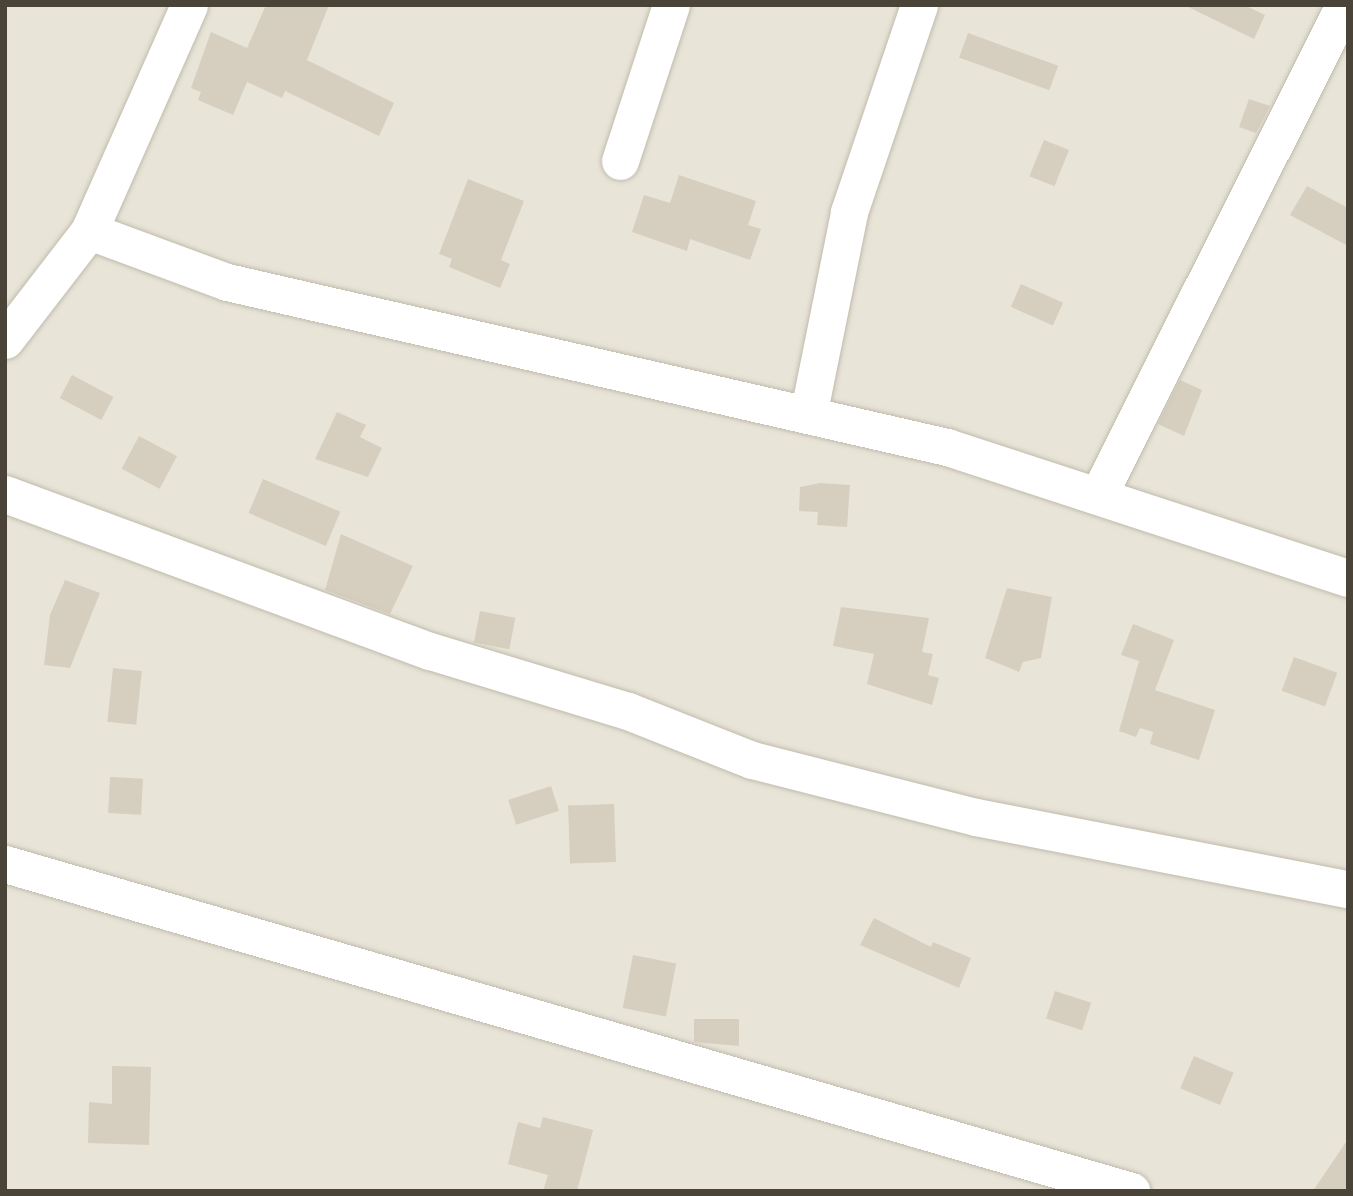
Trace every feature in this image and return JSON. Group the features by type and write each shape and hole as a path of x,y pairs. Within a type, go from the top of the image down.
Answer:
{"street":[{"path":"5,340 89,230 189,5"},
{"path":"620,161 671,5"},
{"path":"809,411 849,212 919,5"},
{"path":"1099,494 1345,5"},
{"path":"89,230 227,282 809,411 1099,494 1348,578"},
{"path":"5,494 430,651 628,711 752,760 976,817 1348,889"},
{"path":"5,864 1130,1191"}],"shaded area":[{"path":"5,5 1348,5 1348,1191 5,1191"}],"building":[{"path":"266,5 329,5 307,60 394,103 379,136 285,91 282,98 247,82 233,115 198,100 201,92 191,88 211,32 247,48"},
{"path":"1184,5 1244,5 1265,15 1254,39"},
{"path":"968,33 1058,66 1049,90 959,57"},
{"path":"1249,99 1270,106 1256,133 1239,127"},
{"path":"1044,140 1069,150 1054,186 1029,176"},
{"path":"679,175 756,201 748,225 761,229 750,260 690,239 687,251 632,232 644,195 670,203"},
{"path":"468,179 524,201 501,260 510,264 500,288 449,267 452,259 439,254"},
{"path":"1307,186 1348,208 1348,246 1290,215"},
{"path":"1021,284 1063,303 1053,326 1011,307"},
{"path":"72,375 113,397 101,420 60,398"},
{"path":"1180,380 1202,390 1184,436 1158,424"},
{"path":"337,412 366,425 360,437 382,448 368,477 315,459"},
{"path":"139,436 177,456 160,489 122,469"},
{"path":"263,479 340,512 326,546 249,513"},
{"path":"820,483 850,485 847,527 817,525 818,512 799,511 800,487"},
{"path":"341,534 413,566 390,614 325,590"},
{"path":"65,580 100,593 70,668 44,665 50,615"},
{"path":"1007,588 1052,597 1041,658 1023,662 1019,672 985,658"},
{"path":"841,607 929,618 922,652 933,654 928,675 939,678 932,705 867,684 874,654 833,646"},
{"path":"480,611 515,618 509,649 474,642"},
{"path":"1133,624 1174,640 1155,690 1215,710 1199,760 1150,744 1153,732 1140,728 1136,737 1119,731 1139,661 1121,655"},
{"path":"1294,657 1337,673 1325,707 1282,691"},
{"path":"113,668 142,671 136,725 107,722"},
{"path":"110,777 143,779 141,815 108,813"},
{"path":"551,786 559,811 516,825 508,800"},
{"path":"614,804 616,862 570,864 568,806"},
{"path":"874,918 931,947 933,942 971,958 959,988 860,945"},
{"path":"633,955 676,963 666,1016 623,1008"},
{"path":"1055,991 1091,1003 1082,1030 1046,1019"},
{"path":"694,1019 739,1019 739,1046 694,1042"},
{"path":"1194,1056 1234,1073 1220,1105 1180,1088"},
{"path":"112,1066 151,1067 149,1145 88,1143 89,1102 112,1104"},
{"path":"543,1117 593,1130 577,1191 543,1191 548,1175 508,1164 518,1122 540,1128"},
{"path":"1348,1139 1348,1191 1313,1191"}]}
